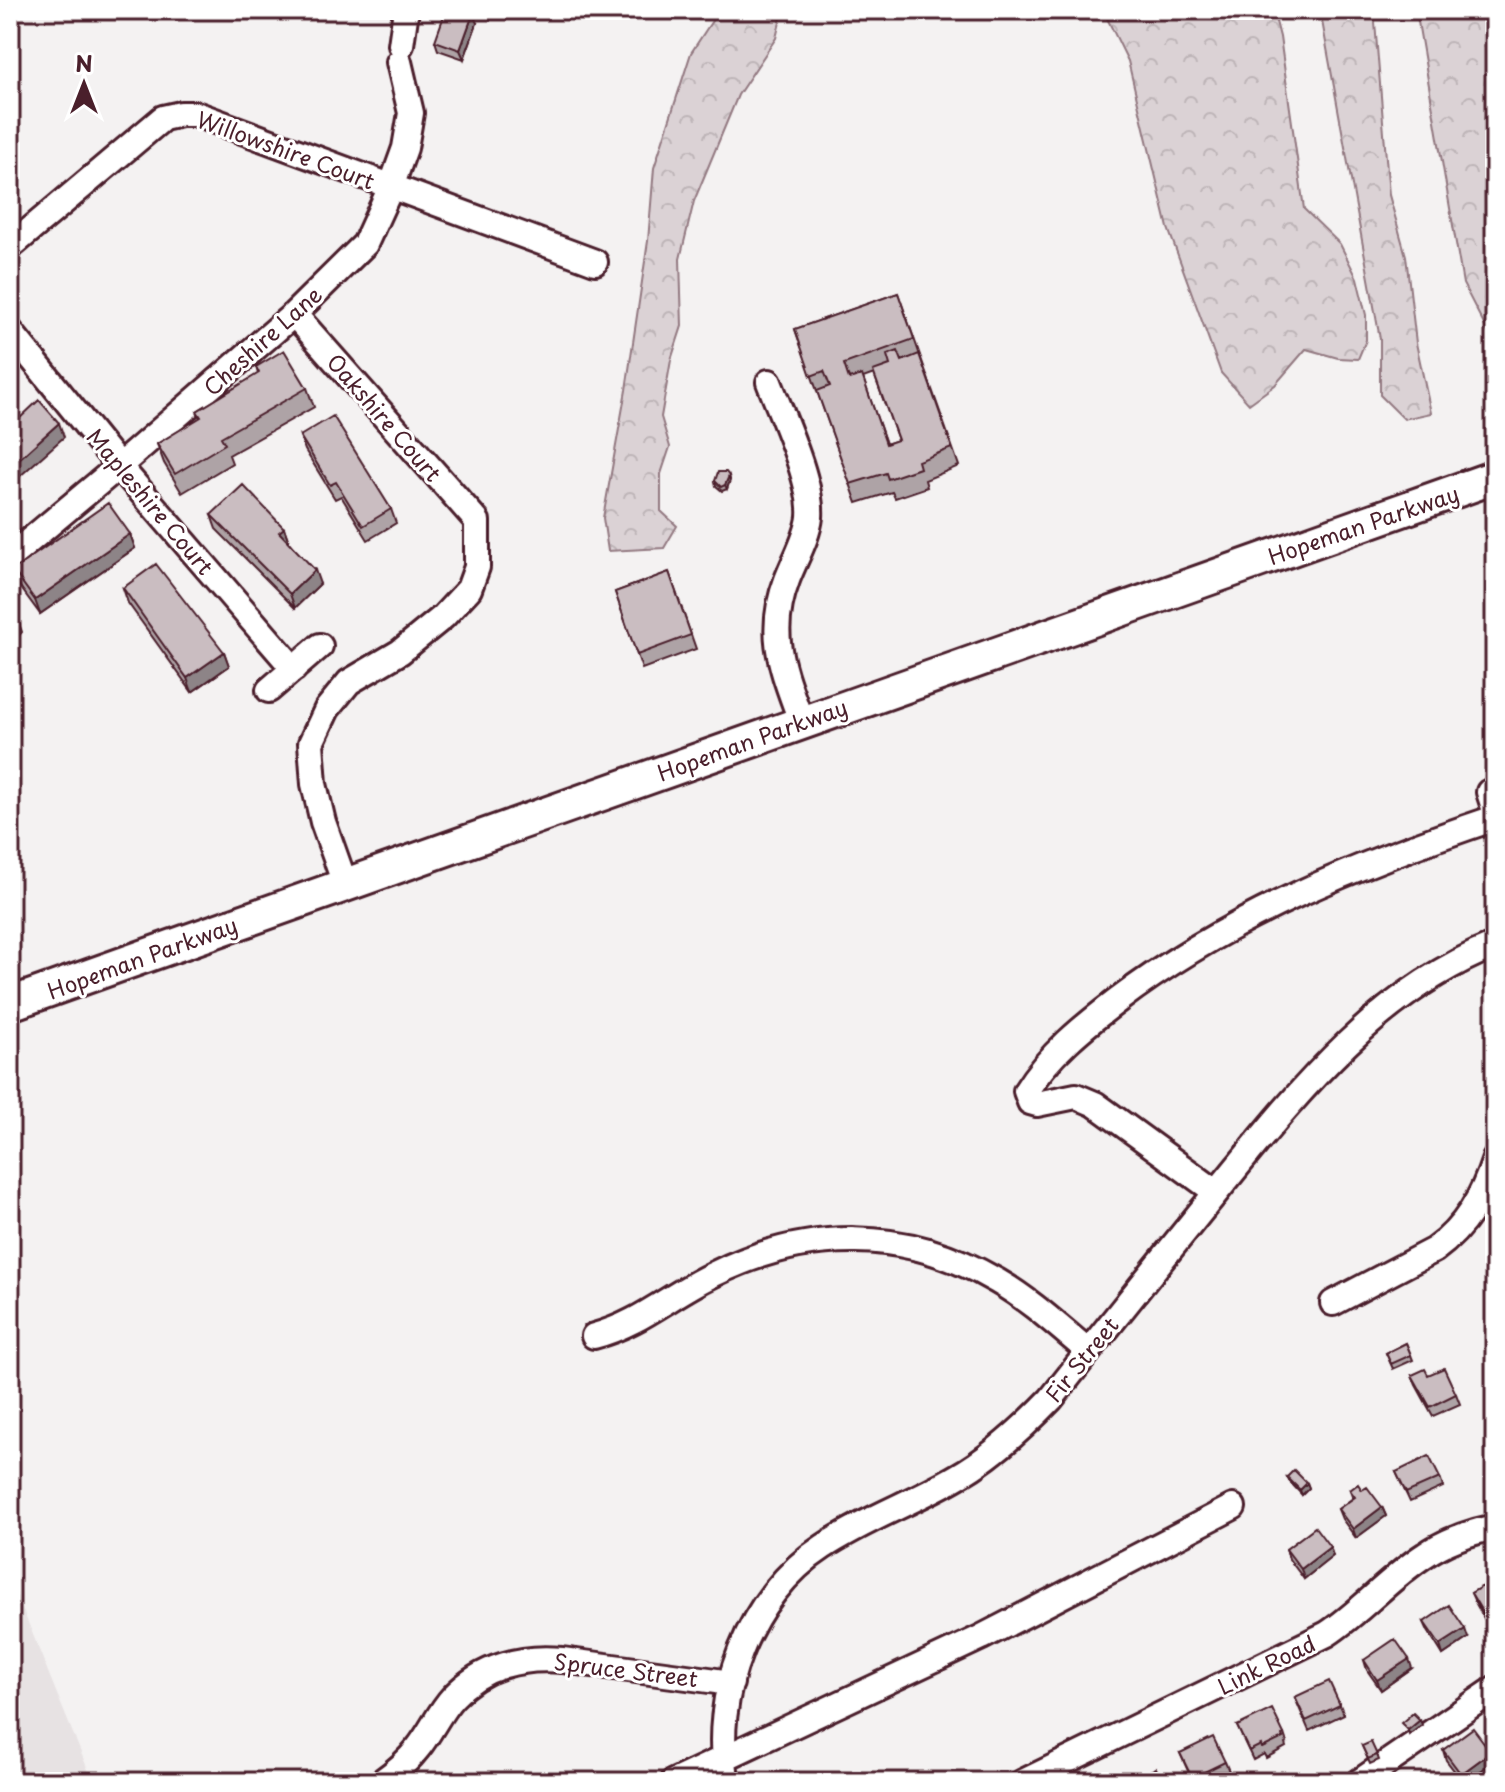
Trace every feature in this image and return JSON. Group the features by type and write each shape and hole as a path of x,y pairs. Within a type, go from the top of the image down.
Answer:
{"main road":[{"name":"Hopeman Parkway","path":"10,1004 1495,477"}],"street":[{"name":"Cheshire Lane","path":"10,557 294,314 365,244 405,148 411,113 400,54 406,10"},
{"name":"Willowshire Court","path":"10,247 163,118 196,114 595,262"},
{"name":"Oakshire Court","path":"294,314 477,521 477,567 469,589 443,617 400,652 349,682 327,709 311,743 314,784 323,822 345,884"},
{"name":"Mapleshire Court","path":"10,331 119,466 294,669"},
{"path":"769,382 800,464 809,501 808,524 781,597 776,633 779,656 801,721"},
{"path":"269,690 320,646"},
{"path":"1216,1192 1095,1104 1076,1096 1037,1104 1030,1102 1026,1091 1057,1053 1091,1020 1183,954 1299,893 1436,838 1495,818"},
{"name":"Fir Street","path":"725,1770 724,1732 731,1683 740,1651 772,1595 797,1567 850,1529 950,1481 998,1448 1051,1399 1216,1192 1315,1075 1356,1033 1394,1001 1432,976 1495,945"},
{"path":"1333,1303 1449,1239 1465,1222 1492,1174"},
{"path":"594,1336 628,1324 709,1276 742,1261 816,1241 858,1239 934,1252 968,1265 999,1282 1088,1351"},
{"path":"673,1782 725,1770 1233,1507"},
{"name":"Link Road","path":"1023,1782 1327,1634 1355,1615 1427,1553 1456,1539 1495,1527"},
{"name":"Spruce Street","path":"381,1782 418,1749 454,1696 472,1680 513,1661 538,1658 562,1660 731,1683"},
{"path":"1359,1782 1495,1689"}],"shaded area":[{"path":"10,1578 63,1709 93,1782 10,1782"}],"green space":[{"path":"719,10 783,10 776,38 738,95 694,201 680,259 682,326 671,360 661,417 670,447 661,474 661,511 677,526 664,548 608,551 603,518 648,241 654,168 691,53"},
{"path":"1103,10 1273,10 1280,37 1304,209 1340,244 1357,278 1366,315 1366,340 1358,359 1338,358 1306,349 1275,385 1249,404 1221,373 1168,228 1128,61"},
{"path":"1320,10 1374,10 1389,195 1406,256 1416,343 1431,413 1404,419 1380,395 1380,339"},
{"path":"1416,10 1495,10 1495,346 1463,284"}],"building":[{"path":"446,10 463,10 473,14 460,50 435,41"},
{"path":"898,293 914,339 844,364 849,379 862,375 886,444 898,440 873,371 890,365 887,355 898,351 902,361 919,354 952,448 918,461 920,468 888,479 886,473 850,484 817,391 830,386 824,371 811,376 795,329"},
{"path":"284,350 307,388 221,437 225,444 175,474 157,444 201,417 197,411 259,373 256,367"},
{"path":"39,400 59,423 10,467 10,414 13,411 20,418"},
{"path":"333,416 391,509 363,526 336,482 330,485 300,436"},
{"path":"718,472 726,472 729,476 721,487 715,481"},
{"path":"243,485 284,528 279,532 315,570 290,594 211,515"},
{"path":"108,503 130,534 35,600 13,570"},
{"path":"156,564 224,652 187,678 123,588"},
{"path":"669,572 691,635 637,655 615,592"},
{"path":"10,611 17,618 10,625"},
{"path":"1406,1343 1411,1355 1391,1364 1386,1353"},
{"path":"1444,1368 1456,1394 1430,1407 1412,1375 1425,1369 1428,1375"},
{"path":"1429,1456 1440,1478 1406,1493 1396,1472"},
{"path":"1294,1470 1307,1483 1300,1490 1287,1477"},
{"path":"1358,1484 1362,1490 1367,1487 1382,1507 1353,1529 1338,1509 1355,1497 1350,1490"},
{"path":"1315,1527 1330,1547 1301,1569 1286,1549"},
{"path":"1495,1579 1495,1615 1487,1620 1471,1593"},
{"path":"1449,1605 1465,1629 1440,1645 1424,1622"},
{"path":"1395,1639 1409,1659 1377,1680 1364,1660"},
{"path":"1329,1681 1340,1705 1306,1721 1295,1697"},
{"path":"1272,1709 1283,1738 1249,1751 1237,1726"},
{"path":"1413,1713 1420,1720 1408,1730 1401,1723"},
{"path":"1473,1728 1491,1752 1461,1774 1443,1750"},
{"path":"1213,1737 1225,1762 1192,1778 1180,1753"},
{"path":"1371,1742 1377,1755 1368,1759 1362,1746"},
{"path":"1156,1768 1163,1782 1127,1782"}]}
